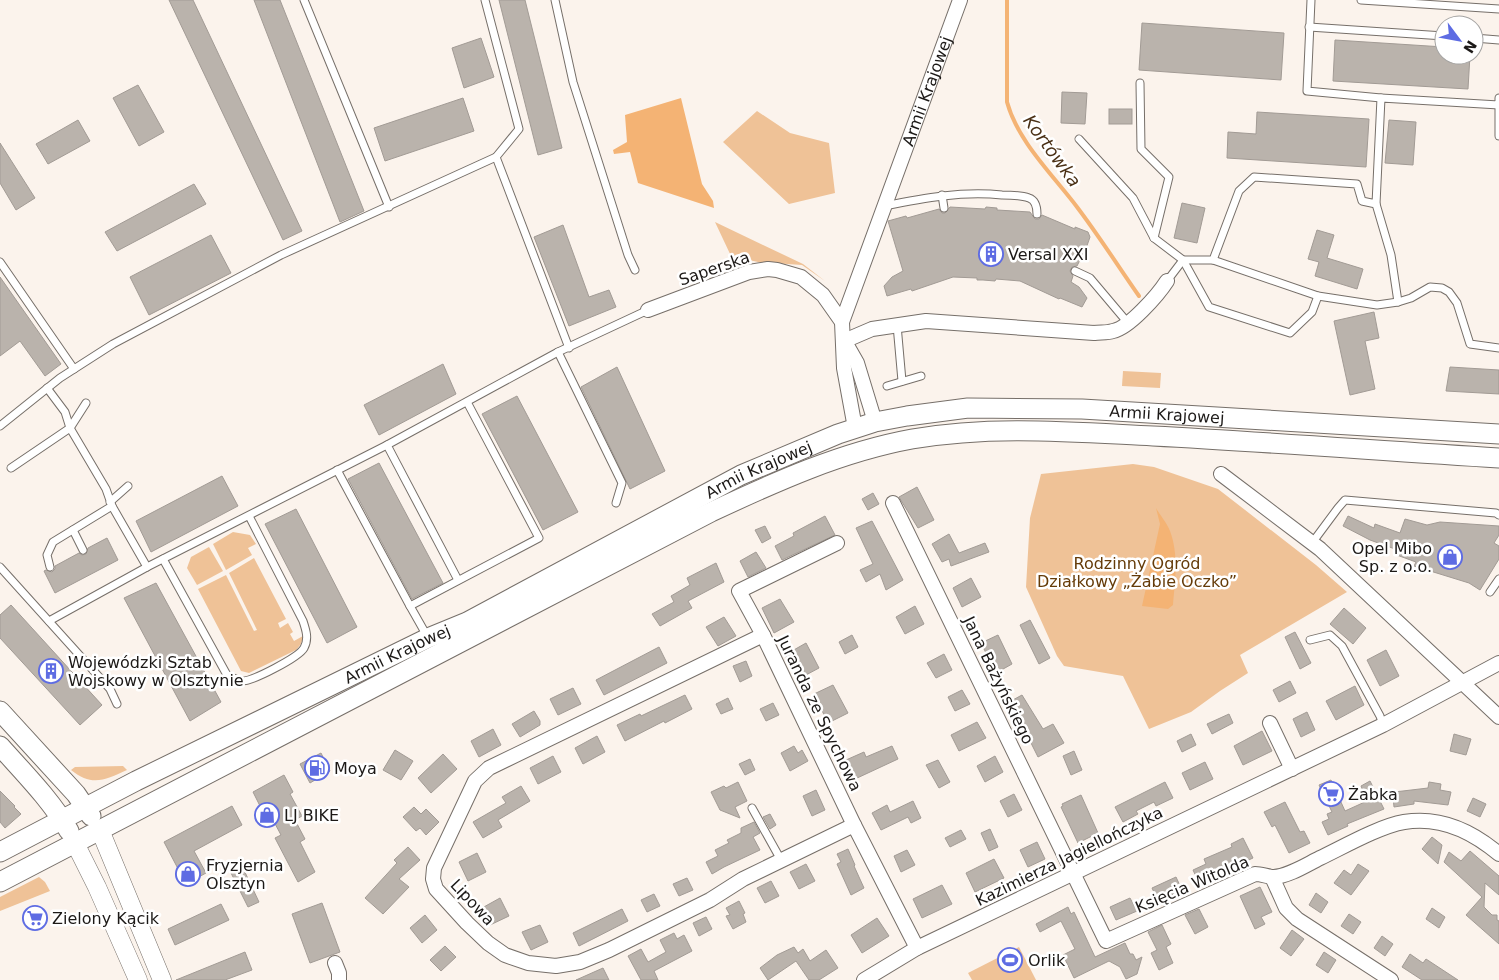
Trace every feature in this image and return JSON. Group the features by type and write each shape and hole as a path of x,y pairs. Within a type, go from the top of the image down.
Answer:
{"main road":[{"name":"Armii Krajowej","path":"0,852 86,807 428,638 467,622 741,475 822,440 875,422 968,408 1082,409 1499,434"},
{"path":"871,449 875,422"},
{"path":"855,428 871,449"},
{"name":"Armii Krajowej","path":"0,882 711,512 821,464 871,449 938,435 988,430 1024,430 1499,458"},
{"path":"0,711 86,807 100,830"},
{"path":"0,746 62,820 76,843"}],"street":[{"name":"Armii Krajowej","path":"842,322 960,0"},
{"name":"Saperska","path":"648,310 740,274 768,270 793,274 807,281 823,295 842,322 844,368 855,428"},
{"path":"844,341 872,329 926,321 1094,333 1114,331 1128,322 1157,295 1167,282"},
{"name":"Saperska","path":"844,341 857,364 875,422"},
{"path":"1221,474 1312,543 1499,717"},
{"name":"Jana Bażyńskiego","path":"893,503 1074,872"},
{"name":"Juranda ze Spychowa","path":"837,543 739,591 763,635 854,824 917,948"},
{"name":"Lipowa","path":"763,635 489,768 475,781 434,868 433,879 436,889 467,923 488,943 505,955 528,963 556,966 580,962 609,950 710,900 743,879 854,824"},
{"name":"Kazimierza Jagiellończyka","path":"864,980 917,948 1383,725 1499,663"},
{"path":"1270,723 1292,769"},
{"name":"Księcia Witolda","path":"1074,872 1106,940 1255,874 1264,874 1272,877 1291,872 1373,833 1403,822 1432,822 1465,830 1484,841 1499,854"},
{"path":"100,830 162,980"},
{"path":"76,843 138,980"},
{"path":"1272,877 1286,908 1297,919 1391,980"},
{"path":"335,963 339,973 339,980"}],"lane":[{"path":"304,0 388,207"},
{"path":"0,426 74,369 113,344 281,254 496,157 519,129 485,0"},
{"path":"555,0 573,82 628,255 635,270"},
{"path":"1311,0 1307,91 1381,98 1499,105"},
{"path":"1360,0 1499,10"},
{"path":"1309,27 1434,35"},
{"path":"1484,39 1499,40"},
{"path":"1140,83 1140,148 1169,177 1154,238"},
{"path":"1381,98 1376,204 1391,255 1398,302"},
{"path":"1499,98 1499,136"},
{"path":"1079,138 1133,198 1154,238 1183,260 1209,307 1290,333 1312,312 1318,296"},
{"path":"496,157 569,348"},
{"path":"1213,260 1239,192 1254,177 1357,184 1362,200 1376,204"},
{"path":"884,206 958,193 988,194 1030,198 1035,203 1037,214"},
{"path":"942,195 944,208"},
{"path":"1183,260 1213,260 1318,296 1377,305 1411,298 1430,287 1442,288 1449,292 1457,302 1470,344 1499,348"},
{"path":"1167,282 1183,260"},
{"path":"0,262 74,369"},
{"path":"1075,271 1090,278 1128,322"},
{"path":"49,621 147,567 387,445 558,352 648,310"},
{"path":"897,325 902,381"},
{"path":"558,352 622,483 616,503"},
{"path":"887,386 921,376"},
{"path":"48,388 65,412 70,428 106,489 111,504 147,567"},
{"path":"410,606 539,538 467,402"},
{"path":"11,468 70,428 86,403"},
{"path":"387,445 458,580"},
{"path":"338,470 428,638"},
{"path":"50,568 47,555 53,542 111,504 128,486"},
{"path":"1312,543 1345,500 1428,506 1496,513 1499,515"},
{"path":"163,559 227,675 240,681 252,679 304,649 307,634 303,621 249,516"},
{"path":"73,530 83,550"},
{"path":"0,567 110,689 116,704"},
{"path":"1490,592 1499,579"},
{"path":"1310,640 1330,635 1342,646 1383,725"},
{"path":"752,808 781,860"}],"green space":[{"path":"757,111 790,133 829,143 835,193 789,204 723,142"},
{"path":"715,222 803,264 825,281 802,265 758,262 731,256"},
{"path":"1123,371 1161,373 1160,388 1122,386"},
{"name":"Rodzinny Ogród Działkowy „Żabie Oczko”","path":"1133,464 1154,467 1218,489 1316,565 1347,592 1240,655 1248,673 1191,712 1149,729 1123,676 1064,666 1057,656 1026,587 1030,518 1041,474"},
{"path":"233,532 250,535 256,544 248,548 252,555 226,570 213,544"},
{"path":"209,547 223,571 197,585 187,568 191,557"},
{"path":"254,558 286,619 278,623 280,628 288,623 293,632 290,634 294,641 303,636 296,650 249,673 241,671 198,589 226,575 254,631 257,630 229,573"},
{"path":"123,766 127,770 112,777 99,780 86,779 71,770 75,767"},
{"path":"39,877 45,882 50,891 0,911 0,897"},
{"name":"Orlik","path":"1019,947 1036,980 972,980 968,973"}],"shaded area":[{"path":"681,98 702,184 713,201 714,208 638,183 630,152 614,154 613,150 627,142 625,115"},
{"path":"1156,508 1169,528 1175,549 1176,568 1173,605 1168,609 1142,606 1160,524"}],"building":[{"path":"169,0 193,0 302,231 283,240"},
{"path":"254,0 280,0 364,211 340,222"},
{"path":"499,0 525,0 562,148 538,155"},
{"path":"1142,23 1284,33 1281,80 1139,70"},
{"path":"481,38 494,77 464,88 452,48"},
{"path":"1335,40 1434,46 1434,65 1469,65 1468,89 1333,81"},
{"path":"138,85 164,132 139,146 113,98"},
{"path":"1062,92 1087,93 1085,124 1061,123"},
{"path":"463,98 474,131 385,161 374,128"},
{"path":"1109,109 1132,109 1132,124 1109,124"},
{"path":"1257,112 1369,119 1366,167 1227,158 1228,132 1256,134"},
{"path":"78,120 90,141 48,164 36,144"},
{"path":"1389,120 1416,122 1413,165 1385,163"},
{"path":"0,143 35,198 16,210 0,183"},
{"path":"194,184 206,204 117,251 105,232"},
{"path":"1182,203 1205,208 1197,243 1174,238"},
{"name":"Versal XXI","path":"950,207 985,209 986,207 997,208 997,210 1030,212 1035,219 1039,219 1042,215 1075,229 1075,227 1088,232 1090,237 1082,260 1080,260 1077,266 1072,267 1070,271 1073,276 1071,282 1079,287 1087,298 1082,307 1059,299 1020,281 996,279 995,281 953,277 912,291 911,289 887,296 884,286 892,277 903,271 888,221 939,209 942,213 945,213"},
{"path":"563,225 589,297 609,290 616,307 569,326 534,237"},
{"path":"1317,230 1334,235 1327,258 1363,269 1357,289 1315,276 1319,262 1308,259"},
{"path":"211,235 231,273 149,315 130,277"},
{"path":"0,277 61,364 45,376 20,341 0,356"},
{"path":"1374,312 1379,338 1365,341 1375,389 1350,395 1334,321"},
{"path":"443,364 456,394 379,435 364,405"},
{"path":"617,367 665,471 630,489 581,387"},
{"path":"1450,367 1499,370 1499,394 1446,391"},
{"path":"517,396 578,512 543,530 482,414"},
{"path":"379,463 443,583 412,599 348,479"},
{"path":"222,476 238,506 151,552 136,521"},
{"path":"917,487 934,520 918,528 899,497"},
{"path":"873,493 879,504 868,510 862,499"},
{"path":"296,509 357,627 327,643 265,524"},
{"path":"825,516 835,535 782,560 775,546 794,536 793,533"},
{"name":"Opel Mibo Sp. z o.o.","path":"1348,516 1374,528 1375,524 1400,533 1405,519 1427,525 1440,522 1499,526 1499,535 1494,543 1499,546 1499,559 1480,590 1469,583 1414,566 1416,562 1394,554 1395,549 1370,540 1343,526"},
{"path":"872,521 903,580 886,590 880,574 866,582 860,570 873,564 856,528"},
{"path":"765,526 771,538 762,543 755,530"},
{"path":"949,534 959,553 985,543 989,552 951,566 949,559 942,562 932,544"},
{"path":"107,538 118,560 55,593 44,571 52,572 55,566 79,553 82,555 86,554 88,548"},
{"path":"756,552 766,568 748,577 740,561"},
{"path":"716,563 724,582 688,601 692,608 660,626 652,614 674,602 671,596 690,585 687,578"},
{"path":"971,578 981,597 962,607 953,588"},
{"path":"156,583 221,702 190,721 124,598"},
{"path":"780,599 794,622 774,633 762,608"},
{"name":"Wojewódzki Sztab Wojskowy w Olsztynie","path":"11,605 102,705 80,725 0,638 0,615"},
{"path":"915,606 924,624 905,634 896,617"},
{"path":"1344,608 1366,628 1353,644 1330,624"},
{"path":"724,617 736,636 718,646 706,627"},
{"path":"1030,620 1050,658 1039,664 1020,625"},
{"path":"1295,632 1311,663 1300,669 1285,637"},
{"path":"852,635 858,647 845,654 839,642"},
{"path":"998,635 1012,664 996,673 981,643"},
{"path":"806,643 819,668 804,676 803,671 796,675 785,655"},
{"path":"659,647 667,663 604,695 596,680"},
{"path":"1386,650 1399,676 1380,686 1367,660"},
{"path":"944,654 952,670 936,678 927,663"},
{"path":"746,661 752,676 740,682 733,666"},
{"path":"1290,681 1296,693 1279,702 1273,690"},
{"path":"833,685 848,713 828,723 814,694"},
{"path":"1355,686 1364,705 1336,720 1326,701"},
{"path":"573,688 581,704 558,715 550,699"},
{"path":"962,690 970,704 955,711 948,697"},
{"path":"685,695 692,709 625,741 617,725"},
{"path":"1022,695 1043,729 1053,724 1064,743 1038,757 1011,701"},
{"path":"728,698 733,709 721,714 716,704"},
{"path":"773,703 779,715 766,721 760,709"},
{"path":"534,711 540,721 540,725 520,737 512,724"},
{"path":"1307,712 1315,730 1301,737 1293,719"},
{"path":"1229,714 1233,723 1212,734 1207,724"},
{"path":"977,722 986,738 959,751 951,735"},
{"path":"493,729 501,745 479,757 471,741"},
{"path":"1262,731 1272,751 1243,765 1234,746"},
{"path":"1191,734 1196,745 1182,752 1177,741"},
{"path":"1454,734 1471,739 1466,755 1450,751"},
{"path":"597,736 605,752 583,764 575,748"},
{"path":"794,746 798,753 802,750 808,761 790,771 781,753"},
{"path":"892,746 898,759 855,779 846,760 864,752 866,757"},
{"path":"395,750 413,761 401,780 383,770"},
{"path":"1074,751 1082,770 1071,775 1063,756"},
{"path":"321,753 330,771 310,783 300,764"},
{"path":"443,754 457,769 431,793 418,778"},
{"path":"553,756 561,772 538,784 530,768"},
{"path":"995,756 1003,772 985,782 977,766"},
{"path":"750,759 755,770 745,775 739,764"},
{"path":"938,760 950,782 939,788 926,765"},
{"path":"1205,762 1213,779 1190,790 1182,773"},
{"path":"284,775 293,792 290,794 302,816 295,820 305,839 300,842 315,872 298,882 275,838 281,835 272,818 267,820 253,792"},
{"path":"1331,780 1345,811 1367,801 1361,786 1370,781 1384,809 1347,824 1348,826 1328,835 1322,822 1329,819 1327,814 1332,812 1319,785"},
{"path":"738,782 747,801 735,807 740,818 720,810 711,792"},
{"path":"1165,782 1173,798 1156,806 1154,802 1136,811 1138,814 1123,822 1115,807"},
{"path":"1429,782 1441,784 1440,790 1451,792 1448,805 1414,801 1414,804 1394,807 1393,797 1386,796 1386,793 1428,788"},
{"path":"521,786 530,801 498,820 502,827 483,838 473,822 506,803 502,797"},
{"path":"816,790 825,810 812,816 803,796"},
{"path":"0,791 21,814 5,828 0,822"},
{"path":"1014,794 1022,810 1008,817 1000,801"},
{"path":"1081,795 1098,833 1078,843 1061,807 1063,806 1062,804"},
{"path":"1473,798 1486,804 1480,817 1467,811"},
{"path":"913,801 921,818 911,823 908,817 881,830 872,813 887,805 890,812"},
{"path":"1285,802 1300,832 1304,831 1310,843 1289,853 1275,825 1272,827 1264,812"},
{"path":"232,806 242,825 194,851 206,873 186,884 164,842"},
{"path":"414,807 421,814 426,809 439,822 426,835 420,828 416,831 403,817"},
{"path":"770,814 776,825 770,829 763,817"},
{"path":"754,822 760,833 753,837 760,850 712,874 706,862 718,856 715,850 729,843 727,840 741,833 741,828"},
{"path":"990,829 998,847 989,851 981,833"},
{"path":"961,830 966,839 950,847 945,838"},
{"path":"1432,837 1442,845 1438,864 1422,849"},
{"path":"1243,838 1253,858 1199,883 1193,870 1206,864 1204,859 1232,847 1231,844"},
{"path":"1037,842 1045,859 1028,867 1020,850"},
{"path":"408,847 420,860 399,879 409,887 383,914 365,898 397,863 394,860"},
{"path":"848,849 864,888 851,895 837,864 841,862 837,854"},
{"path":"907,850 915,865 901,872 894,856"},
{"path":"1470,851 1499,876 1499,895 1485,883 1484,907 1492,915 1497,915 1497,920 1499,921 1499,944 1466,915 1482,897 1444,862 1449,852 1461,861"},
{"path":"477,853 486,872 468,881 459,862"},
{"path":"994,859 1004,878 975,892 966,873"},
{"path":"806,864 815,881 799,889 790,872"},
{"path":"1358,864 1369,871 1351,895 1334,883 1344,870 1351,875"},
{"path":"243,868 259,902 248,907 231,873"},
{"path":"1176,877 1182,890 1158,901 1152,888"},
{"path":"687,878 693,890 679,896 673,884"},
{"path":"771,881 779,896 765,903 757,888"},
{"path":"942,885 952,904 922,918 913,899"},
{"path":"1260,887 1272,912 1261,917 1265,924 1255,929 1240,896"},
{"path":"1316,893 1328,902 1321,913 1309,905"},
{"path":"654,894 660,906 647,912 641,900"},
{"path":"500,898 509,916 490,925 482,908"},
{"path":"1130,898 1137,911 1116,920 1110,907"},
{"path":"739,901 745,913 743,914 746,922 733,929 726,916 730,915 726,908"},
{"path":"322,903 340,952 310,963 292,914"},
{"path":"221,904 229,920 175,945 168,929"},
{"path":"1068,907 1071,914 1074,912 1095,957 1125,943 1130,954 1133,954 1136,960 1142,957 1137,974 1126,979 1120,967 1109,961 1074,978 1063,955 1075,949 1061,921 1040,932 1036,924"},
{"path":"1432,908 1445,917 1439,928 1426,919"},
{"path":"622,909 628,921 579,946 573,933"},
{"path":"1199,909 1208,927 1195,934 1185,915"},
{"path":"1349,914 1361,922 1353,934 1341,926"},
{"path":"425,915 437,930 422,943 410,928"},
{"path":"706,917 712,929 699,936 693,923"},
{"path":"877,918 889,936 862,953 851,935"},
{"path":"540,925 548,942 531,950 522,932"},
{"path":"1162,925 1171,944 1166,947 1173,963 1159,970 1151,953 1157,950 1148,932"},
{"path":"1292,930 1304,939 1291,956 1280,948"},
{"path":"674,933 677,939 684,935 692,951 654,971 658,980 641,980 628,956 641,949 648,962 666,952 660,940"},
{"path":"1382,936 1393,944 1385,956 1374,948"},
{"path":"445,946 456,957 441,971 430,960"},
{"path":"794,947 798,953 803,949 810,961 826,950 838,968 819,980 809,980 796,961 768,980 760,968 777,955"},
{"path":"245,952 252,970 225,980 176,980"},
{"path":"1324,952 1336,960 1328,973 1316,965"},
{"path":"1410,954 1423,963 1426,959 1458,980 1422,980 1402,967"},
{"path":"603,968 609,980 576,980"}],"waterway":[{"name":"Kortówka","path":"1007,0 1007,102 1012,117 1037,158 1068,195 1139,296"}],"place":[{"name":"Versal XXI","path":"991,254"},
{"name":"Opel Mibo Sp. z o.o.","path":"1450,557"},
{"name":"Wojewódzki Sztab Wojskowy w Olsztynie","path":"51,671"},
{"name":"Moya","path":"317,768"},
{"name":"Żabka","path":"1331,794"},
{"name":"LJ BIKE","path":"267,815"},
{"name":"Fryzjernia Olsztyn","path":"188,874"},
{"name":"Zielony Kącik","path":"35,918"},
{"name":"Orlik","path":"1010,960"}]}
